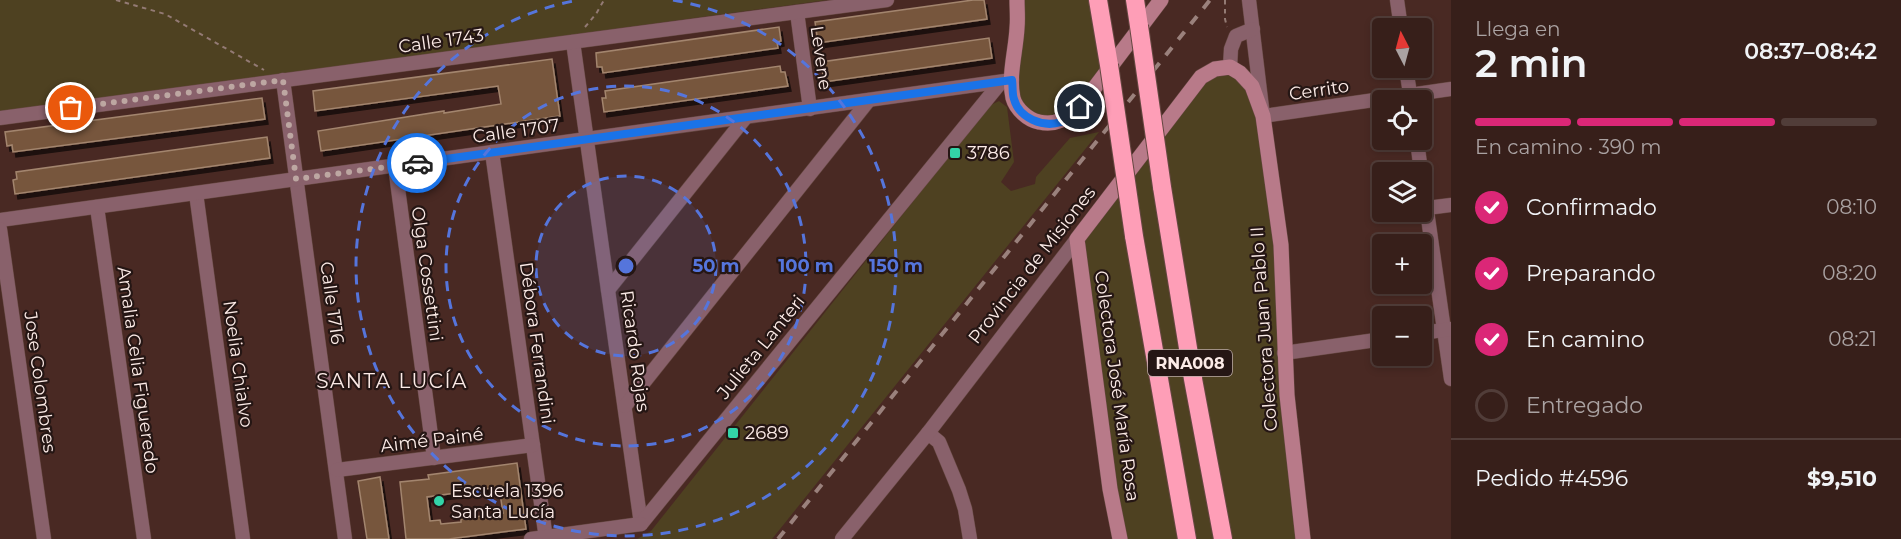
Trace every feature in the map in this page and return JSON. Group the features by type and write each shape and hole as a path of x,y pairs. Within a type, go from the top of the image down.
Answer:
{"highway":[{"name":"RNA008","path":"1098,0 1134,236 1187,539"},
{"name":"RNA008","path":"1135,0 1193,379 1223,539"}],"main road":[{"path":"1017,0 1017,28 1007,81 1020,112 1034,121 1049,124 1063,122 1080,107 1161,0"},
{"name":"Colectora Juan Pablo II","path":"1230,67 1240,73 1252,86 1263,116 1281,245 1284,353 1303,539"},
{"name":"Provincia de Misiones","path":"1077,239 1201,77 1215,69 1230,67"},
{"name":"Colectora José María Rosa","path":"1077,239 1110,489 1120,539"}],"street":[{"name":"Calle 1743","path":"0,118 887,0"},
{"name":"Colectora Juan Pablo II","path":"1249,0 1263,116"},
{"path":"1397,0 1400,18"},
{"name":"Levene","path":"797,12 810,109"},
{"path":"1230,67 1236,36 1253,29"},
{"name":"Ricardo Rojas","path":"573,42 641,524"},
{"name":"Calle 1716","path":"283,80 345,539"},
{"name":"Calle 1707","path":"0,220 1007,81"},
{"name":"Julieta Lanteri","path":"641,524 1007,81"},
{"name":"Cerrito","path":"1432,93 1451,89"},
{"path":"624,406 869,100"},
{"name":"Cerrito","path":"1263,116 1372,103"},
{"path":"608,290 746,117"},
{"name":"Débora Ferrandini","path":"492,152 546,538"},
{"name":"Olga Cossettini","path":"395,166 434,458"},
{"name":"Noelia Chialvo","path":"196,193 243,539"},
{"path":"1432,207 1451,205"},
{"name":"Amalia Celia Figueredo","path":"97,207 144,539"},
{"path":"1428,222 1447,330 1451,380"},
{"name":"Jose Colombres","path":"0,229 44,539"},
{"name":"Provincia de Misiones","path":"842,539 928,433 1077,239"},
{"path":"1432,332 1447,330"},
{"path":"1284,353 1372,341"},
{"path":"928,433 939,442 959,490 965,508 970,539"},
{"name":"Aimé Painé","path":"337,470 533,445"},
{"path":"531,539 641,524"}],"path":[{"path":"116,0 165,14 283,80"},
{"path":"573,42 597,14 604,0"},
{"path":"1226,0 1225,19 1233,43"}],"shaded area":[{"path":"0,0 827,0 0,113"},
{"path":"1017,0 1098,0 1109,65 1063,121 1020,112 1012,80"},
{"path":"1240,73 1263,116 1303,539 1120,539 1077,239 1201,77"},
{"path":"999,101 1007,107 1014,162 1001,182 1011,191 1035,184 1036,177 1070,138 1099,132 772,539 637,539 651,531 989,106"}],"building":[{"path":"984,0 987,19 818,43 815,22"},
{"path":"779,27 781,41 777,42 778,48 603,73 602,67 597,67 596,53"},
{"path":"989,38 992,58 824,82 821,62"},
{"path":"552,59 560,116 321,151 318,131 501,104 498,86 315,111 313,91"},
{"path":"780,66 781,72 785,72 788,86 604,112 602,98 606,98 605,91"},
{"path":"262,98 265,119 13,152 12,145 7,146 5,132"},
{"path":"267,137 270,158 15,194 13,180 17,179 16,172"},
{"path":"517,463 526,529 449,539 406,539 400,482 429,479 428,475","holes":["499,487 503,513 441,524 440,520 430,521 427,497"]},
{"path":"380,477 389,539 367,539 358,481"}],"railway":[{"path":"778,539 1210,0"}],"way so far":[{"path":"71,108 283,80 296,179 417,163"}],"place":[{"name":"3786","path":"955,153"},
{"name":"2689","path":"733,433"},
{"name":"Escuela 1396 Santa Lucía","path":"439,501"}],"district":[{"name":"SANTA LUCÍA","path":"392,381"}],"route":[{"path":"417,163 1012,80 1013,99 1020,112 1034,121 1049,124 1063,122 1080,107"}]}
